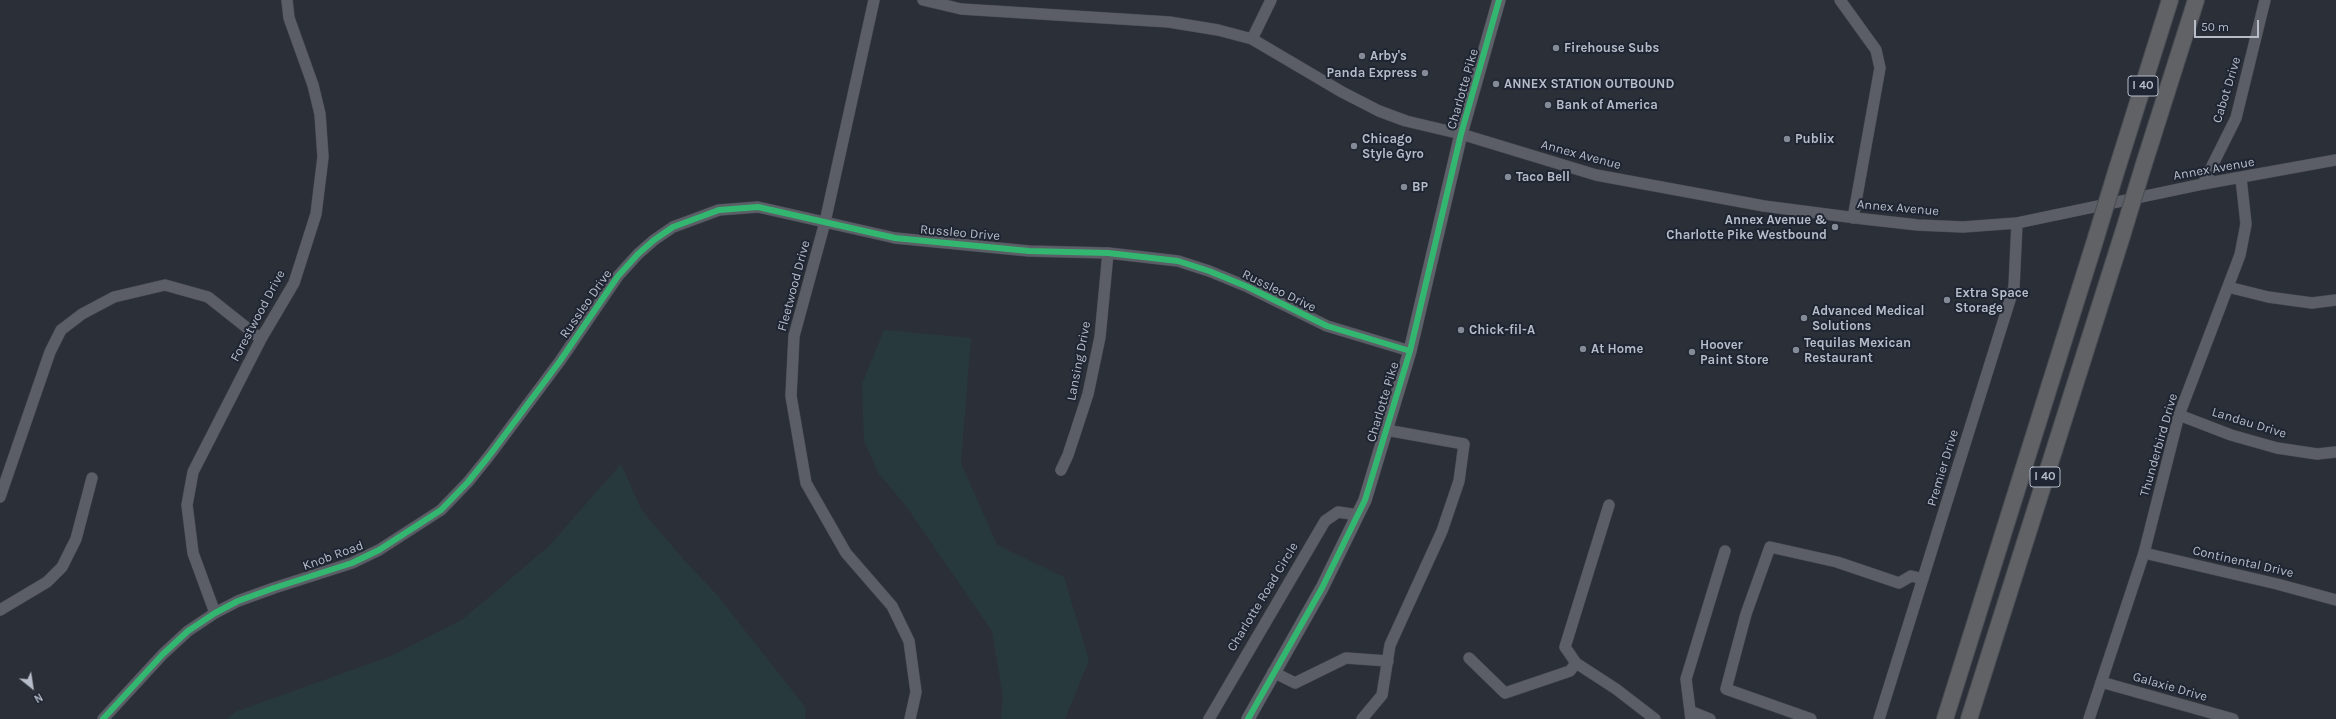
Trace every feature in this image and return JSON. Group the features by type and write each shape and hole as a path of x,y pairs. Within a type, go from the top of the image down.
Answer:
{"highway":[{"name":"I 40","path":"1945,719 2170,0"},
{"name":"I 40","path":"1969,719 2196,0"}],"main road":[{"name":"Charlotte Pike","path":"1248,719 1273,672 1322,588 1365,500 1410,351 1461,134 1499,0"}],"street":[{"name":"Forestwood Drive","path":"215,613 193,553 187,505 193,472 260,339 294,283 316,214 323,157 320,114 314,85 289,18 287,0"},
{"name":"Fleetwood Drive","path":"874,0 825,222 794,336 791,396 806,483 843,548 892,606 909,641 916,692 910,719"},
{"name":"Annex Avenue","path":"923,0 961,9 1104,20 1169,22 1218,30 1252,39 1379,111 1406,121 1461,134 1596,175 1764,206 1853,218 1918,225 1955,227 2017,223 2203,184 2336,160"},
{"path":"1252,39 1271,0"},
{"path":"1840,0 1876,50 1880,68 1853,218"},
{"name":"Cabot Drive","path":"2203,184 2236,118 2265,0"},
{"name":"Thunderbird Drive","path":"2089,719 2144,553 2180,415 2240,255 2246,224 2241,178"},
{"name":"Russleo Drive","path":"560,361 618,276 654,240 673,228 719,210 758,207 895,238 1029,251 1108,253 1178,261 1209,271 1248,287 1327,326 1410,351"},
{"name":"Premier Drive","path":"1879,719 2014,287 2017,223"},
{"name":"Lansing Drive","path":"1061,470 1068,455 1089,390 1100,337 1108,253"},
{"path":"0,497 50,352 61,330 82,314 114,297 165,285 208,297 260,339"},
{"path":"2228,287 2268,297 2312,303 2336,300"},
{"name":"Knob Road","path":"103,719 163,654 188,631 215,613 238,601 352,563 379,550 441,510 468,482 489,456 560,361"},
{"name":"Landau Drive","path":"2180,415 2231,435 2277,448 2318,454 2336,452"},
{"path":"1362,719 1382,695 1390,645 1442,531 1459,481 1464,444 1386,430"},
{"path":"0,610 47,582 62,567 76,539 92,478"},
{"path":"1609,505 1565,647 1576,663 1616,689 1655,719"},
{"name":"Charlotte Road Circle","path":"1209,719 1325,521 1338,512 1358,515"},
{"path":"1811,719 1726,689 1746,614 1770,547 1837,562 1898,583 1912,576 1923,579"},
{"path":"1710,719 1691,715 1686,679 1725,551"},
{"name":"Continental Drive","path":"2144,553 2277,584 2336,600"},
{"path":"1273,672 1295,683 1346,658 1388,661"},
{"path":"1469,658 1505,694 1570,671 1576,663"},
{"name":"Galaxie Drive","path":"2100,682 2232,719"}],"shaded area":[{"path":"884,330 971,338 961,463 997,545 1064,577 1089,660 1065,719 1001,719 1003,697 992,631 906,506 879,474 864,441 862,384"},
{"path":"621,464 641,509 684,560 718,596 805,707 805,719 227,719 235,712 391,656 463,619 549,546"}],"cycle path":[{"path":"1248,719 1322,588 1365,500 1410,351 1461,134 1499,0"},
{"path":"103,719 163,654 188,631 215,613 238,601 352,563 379,550 441,510 468,482 489,456 560,361 618,276 638,254 654,240 673,227 719,210 758,207 895,238 1029,251 1108,253 1178,261 1209,271 1248,287 1327,326 1410,351"}],"place":[{"name":"Firehouse Subs","path":"1556,48"},
{"name":"Arby's","path":"1362,56"},
{"name":"Panda Express","path":"1425,73"},
{"name":"ANNEX STATION OUTBOUND","path":"1496,84"},
{"name":"Bank of America","path":"1548,105"},
{"name":"Publix","path":"1787,139"},
{"name":"Chicago Style Gyro","path":"1354,146"},
{"name":"Taco Bell","path":"1508,177"},
{"name":"BP","path":"1404,187"},
{"name":"Annex Avenue & Charlotte Pike Westbound","path":"1835,227"},
{"name":"Extra Space Storage","path":"1947,300"},
{"name":"Advanced Medical Solutions","path":"1804,318"},
{"name":"Chick-fil-A","path":"1461,330"},
{"name":"At Home","path":"1583,349"},
{"name":"Tequilas Mexican Restaurant","path":"1796,350"},
{"name":"Hoover Paint Store","path":"1692,352"}]}
